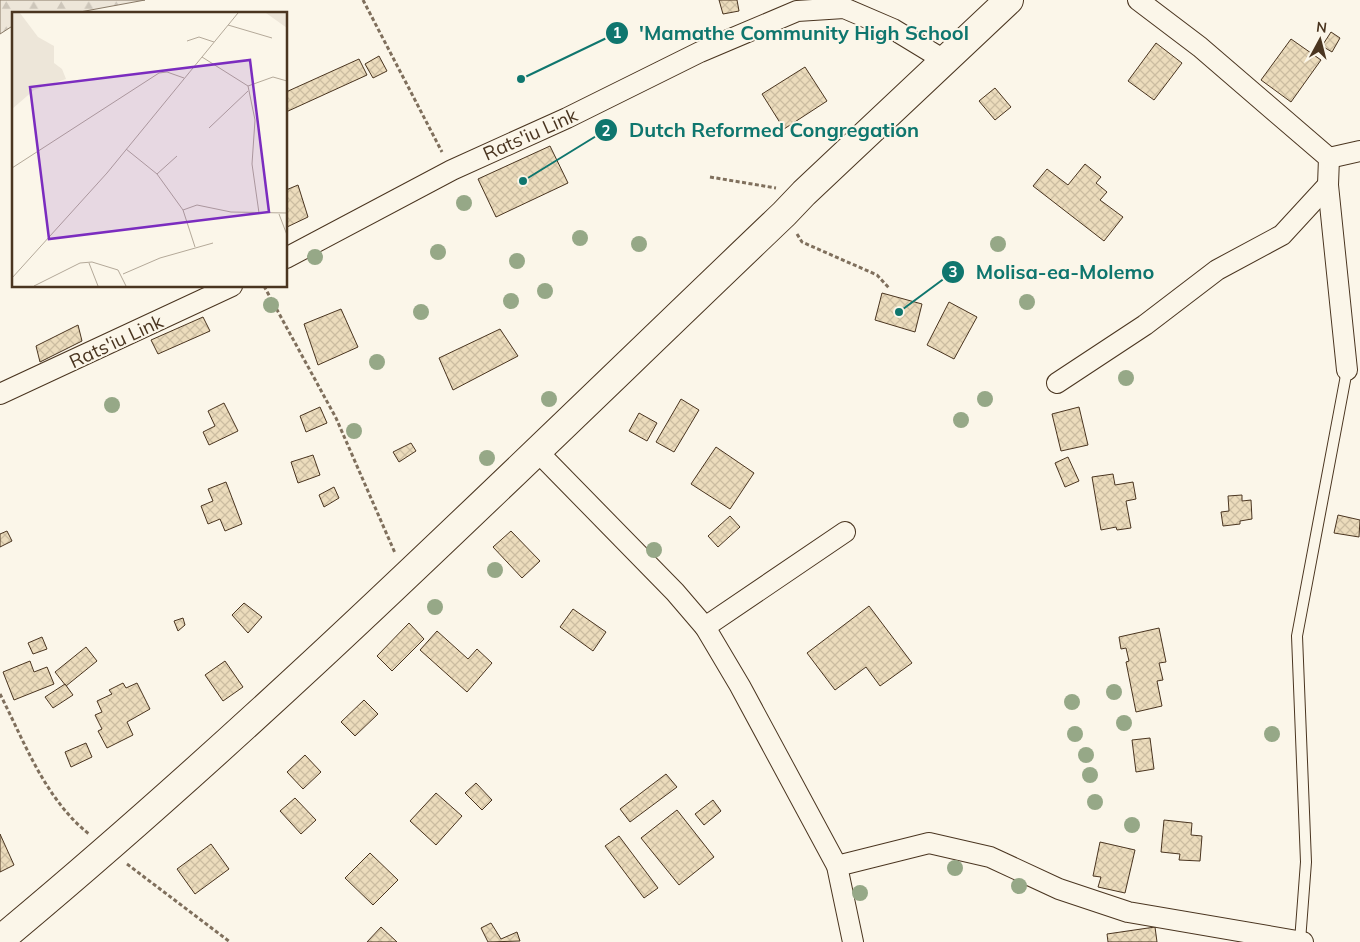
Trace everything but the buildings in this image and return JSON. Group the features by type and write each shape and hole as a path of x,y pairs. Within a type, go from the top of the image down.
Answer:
{"main road":[{"path":"0,940 109,849 407,577 536,450 804,193 1009,0"}],"street":[{"path":"1138,0 1200,47 1329,158"},
{"name":"Rats'iu Link","path":"288,257 452,170 567,118 700,52 797,11 844,8 893,29 944,60"},
{"path":"1329,158 1360,151"},
{"path":"1329,158 1328,185 1347,370"},
{"path":"1057,383 1144,325 1217,270 1282,236 1328,185"},
{"name":"Rats'iu Link","path":"0,394 228,288"},
{"path":"536,450 675,592 705,627 740,686 837,866 853,942"},
{"path":"705,627 845,532"},
{"path":"837,866 929,843 990,857 1059,889 1128,912 1301,942"}],"lane":[{"path":"1301,942 1306,862 1298,636 1347,370"}],"path":[{"path":"363,0 452,170"},
{"path":"710,177 804,193"},
{"path":"784,214 802,242 877,275 890,288"},
{"path":"265,288 336,418 397,559 407,577"},
{"path":"0,694 34,765 70,819 230,942"}],"green space":[{"path":"0,0 145,0 80,12 12,12 12,26 0,34"}],"place":[{"name":"'Mamathe Community High School","path":"521,79"},
{"name":"Dutch Reformed Congregation","path":"523,181"},
{"name":"Molisa-ea-Molemo","path":"899,312"}]}
